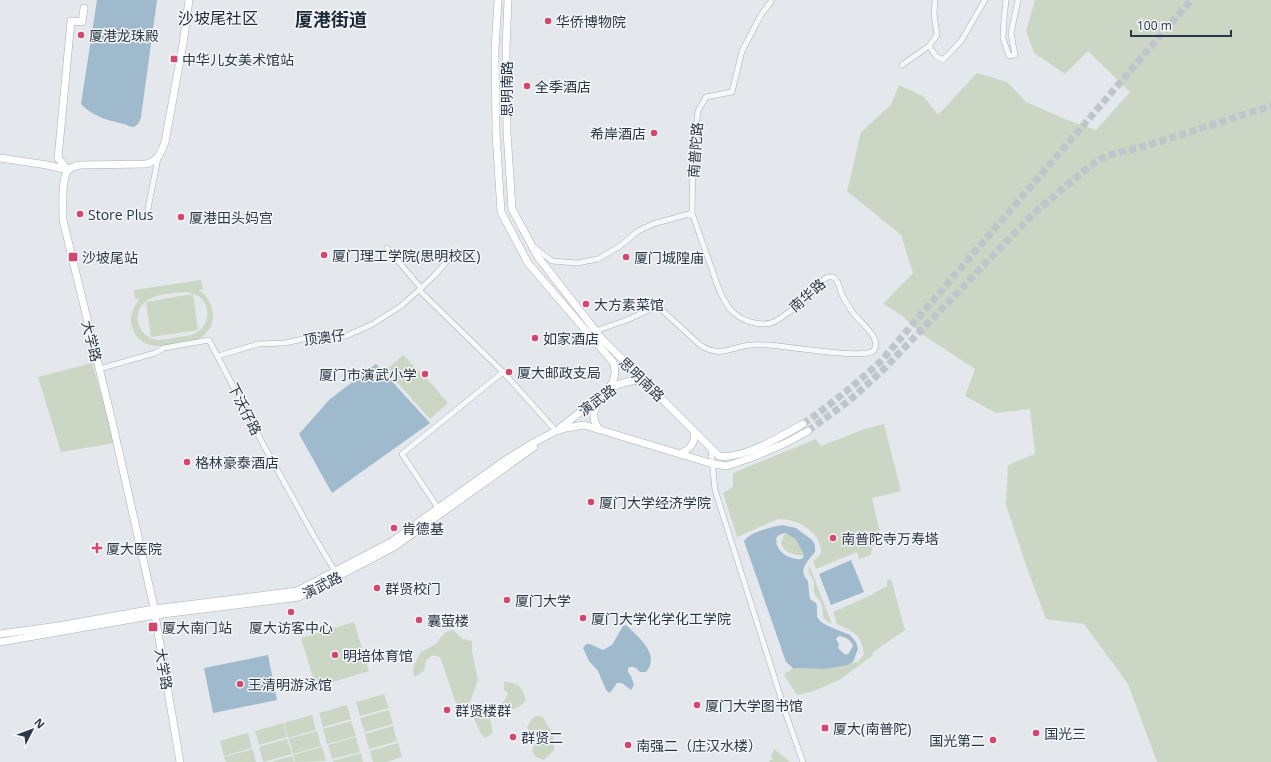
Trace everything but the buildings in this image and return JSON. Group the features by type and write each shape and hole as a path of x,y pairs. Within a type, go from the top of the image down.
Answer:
{"main road":[{"path":"0,158 47,165 68,170 80,165 146,164 155,161 161,153 165,142 183,44 189,0"},
{"name":"思明南路","path":"498,0 495,49 496,133 501,212 528,263 613,362 615,375 611,384 594,410 593,418 599,429"},
{"name":"思明南路","path":"508,0 506,49 507,132 512,209 538,257 602,339 711,450"},
{"path":"68,170 58,158 71,21 82,22 84,8"},
{"name":"大学路","path":"68,170 65,175 62,199 63,220 136,524 154,612 180,762"},
{"name":"演武路","path":"0,634 154,612 299,597 337,574 394,547 440,510 556,431 612,387 624,382 643,380"},
{"path":"711,450 719,456 737,456 779,437 803,424"},
{"path":"556,431 584,425 713,464 727,466 770,450 808,431"},
{"path":"680,454 693,445 695,438 694,432"},
{"name":"演武路","path":"0,642 154,612"}],"street":[{"name":"南普陀路","path":"692,213 693,154 698,111 706,97 732,92 742,51 761,15 772,0"},
{"path":"902,65 928,46 937,36 934,14 935,0"},
{"path":"928,46 936,56 943,60 961,41 985,0"},
{"path":"1006,0 1003,38 1009,56 1015,55 1011,33 1018,0"},
{"path":"147,214 158,158"},
{"path":"531,245 552,261 577,263 598,259 620,246 638,230 653,224 692,213"},
{"name":"南华路","path":"596,331 655,308 662,310 707,350 719,352 751,345 866,354 875,350 877,343 874,336 854,315 847,304 835,278 826,278 806,299 779,319 771,323 760,324 750,321 734,312 718,287 692,213"},
{"path":"387,248 420,289 503,372 556,431"},
{"name":"顶澳仔","path":"218,356 258,344 285,344 312,337 346,336 377,321 401,306 433,277 449,259"},
{"name":"下沃仔路","path":"99,369 155,353 164,348 209,340 270,457 315,538 337,574"},
{"path":"440,510 402,454 503,372"},
{"path":"711,450 715,490 787,717 803,762"}],"green space":[{"path":"1035,0 1271,0 1271,762 1157,762 1128,684 1084,624 1046,619 1006,505 1008,465 1035,454 1030,409 996,413 965,396 975,369 923,335 900,314 883,304 913,273 901,235 847,191 861,132 891,105 899,85 924,97 938,115 977,73 1007,82 1026,102 1070,121 1096,130 1130,92 1088,51 1065,74 1034,53 1026,31"},
{"path":"201,280 203,289 199,290 205,295 212,308 213,321 210,328 200,338 182,344 158,346 145,343 140,340 132,327 132,312 140,298 135,299 134,290","holes":["186,292 195,294 204,301 207,309 207,318 201,329 189,335 160,340 152,339 144,333 138,320 139,310 142,305 160,295"]},
{"path":"193,294 198,330 151,337 146,302"},
{"path":"403,355 431,383 448,403 430,419 386,370"},
{"path":"92,363 115,443 61,452 38,377"},
{"path":"884,424 901,491 872,498 882,541 872,547 871,555 859,559 857,552 816,569 813,561 819,556 821,547 816,537 813,533 800,524 785,519 778,519 737,537 723,493 733,487 733,473 816,439 821,446 865,429"},
{"path":"785,533 796,538 804,556 790,553 783,547 781,543"},
{"path":"809,565 832,624 823,616 822,605 814,594 814,583 809,573"},
{"path":"891,579 905,630 873,652 873,655 841,679 814,691 797,695 784,675 793,668 825,669 848,665 859,661 864,654 859,638 856,634 837,624 833,612 865,598 887,586 887,580"},
{"name":"明培体育馆","path":"354,622 369,671 316,687 301,638"},
{"path":"453,630 463,639 472,641 472,652 478,680 469,705 466,709 458,709 440,657 433,655 426,660 424,671 414,677 413,667 421,652 436,644 446,632"},
{"path":"504,682 513,683 520,687 526,701 513,709 499,710 489,715 493,733 485,738 480,732 473,716 483,706 489,705 497,707 505,700 508,693 504,690"},
{"path":"384,694 389,708 360,716 356,702"},
{"path":"347,705 351,719 323,727 319,713"},
{"path":"389,710 393,724 365,732 360,718"},
{"path":"312,715 316,730 288,738 284,723"},
{"path":"536,716 543,717 553,734 554,750 544,760 536,757 532,751 535,742 527,727"},
{"path":"351,721 356,736 327,744 323,729"},
{"path":"283,723 287,737 259,745 255,731"},
{"path":"393,726 397,741 369,749 365,734"},
{"path":"317,731 321,746 293,754 289,739"},
{"path":"248,733 252,748 224,756 220,741"},
{"path":"356,737 360,752 332,759 328,745"},
{"path":"287,739 292,754 263,762 259,747"},
{"path":"398,743 402,757 386,762 373,762 370,751"},
{"path":"322,747 326,761 295,762 293,755"},
{"path":"253,749 256,762 226,762 224,757"},
{"path":"774,749 789,762 769,762 770,760 774,759 771,757"},
{"path":"361,753 363,762 333,762 333,761"},
{"path":"292,756 294,762 270,762"}],"water":[{"path":"97,0 157,0 141,117 139,122 133,127 101,117 90,112 81,104"},
{"path":"376,364 430,423 332,493 299,434 329,400"},
{"path":"782,525 796,528 812,540 815,545 815,552 807,562 803,573 808,581 810,599 816,603 817,617 821,622 850,635 856,642 858,649 853,662 848,665 825,669 793,668 786,662 744,541 751,535","holes":["785,533 796,539 804,556 802,559 795,559 787,556 779,549 776,538","839,636 848,639 853,646 846,655 838,648 839,644 836,639"]},
{"path":"851,560 864,592 831,605 819,574"},
{"path":"626,625 642,640 646,646 651,659 650,665 646,672 640,672 633,667 628,668 628,672 634,685 631,690 622,683 617,683 610,693 606,690 598,671 589,661 583,648 586,644 590,644 603,650 612,645 623,626"},
{"name":"王清明游泳馆","path":"268,655 277,700 213,713 204,668"}],"tunnel":[{"path":"803,424 843,394 881,361 1191,0"},
{"path":"808,431 850,400 882,371 1034,213 1090,166 1106,156 1149,145 1271,106"}],"place":[{"name":"华侨博物院","path":"548,21"},
{"name":"厦港龙珠殿","path":"81,35"},
{"name":"中华儿女美术馆站","path":"174,59"},
{"name":"全季酒店","path":"527,86"},
{"name":"希岸酒店","path":"654,133"},
{"name":"Store Plus","path":"80,214"},
{"name":"厦港田头妈宫","path":"181,217"},
{"name":"厦门理工学院(思明校区)","path":"324,255"},
{"name":"沙坡尾站","path":"73,257"},
{"name":"厦门城隍庙","path":"626,257"},
{"name":"大方素菜馆","path":"586,304"},
{"name":"如家酒店","path":"535,338"},
{"name":"厦大邮政支局","path":"509,372"},
{"name":"厦门市演武小学","path":"425,374"},
{"name":"格林豪泰酒店","path":"187,462"},
{"name":"厦门大学经济学院","path":"591,502"},
{"name":"肯德基","path":"394,528"},
{"name":"南普陀寺万寿塔","path":"833,538"},
{"name":"厦大医院","path":"97,548"},
{"name":"群贤校门","path":"377,588"},
{"name":"厦门大学","path":"507,600"},
{"name":"厦大访客中心","path":"291,612"},
{"name":"厦门大学化学化工学院","path":"583,618"},
{"name":"囊萤楼","path":"419,620"},
{"name":"厦大南门站","path":"153,627"},
{"name":"明培体育馆","path":"335,655"},
{"name":"王清明游泳馆","path":"240,684"},
{"name":"厦门大学图书馆","path":"697,705"},
{"name":"群贤楼群","path":"447,710"},
{"name":"厦大(南普陀)","path":"825,728"},
{"name":"国光三","path":"1036,733"},
{"name":"群贤二","path":"513,737"},
{"name":"国光第二","path":"993,740"},
{"name":"南强二（庄汉水楼）","path":"628,745"}],"district":[{"name":"沙坡尾社区","path":"218,18"},
{"name":"厦港街道","path":"331,19"}]}
